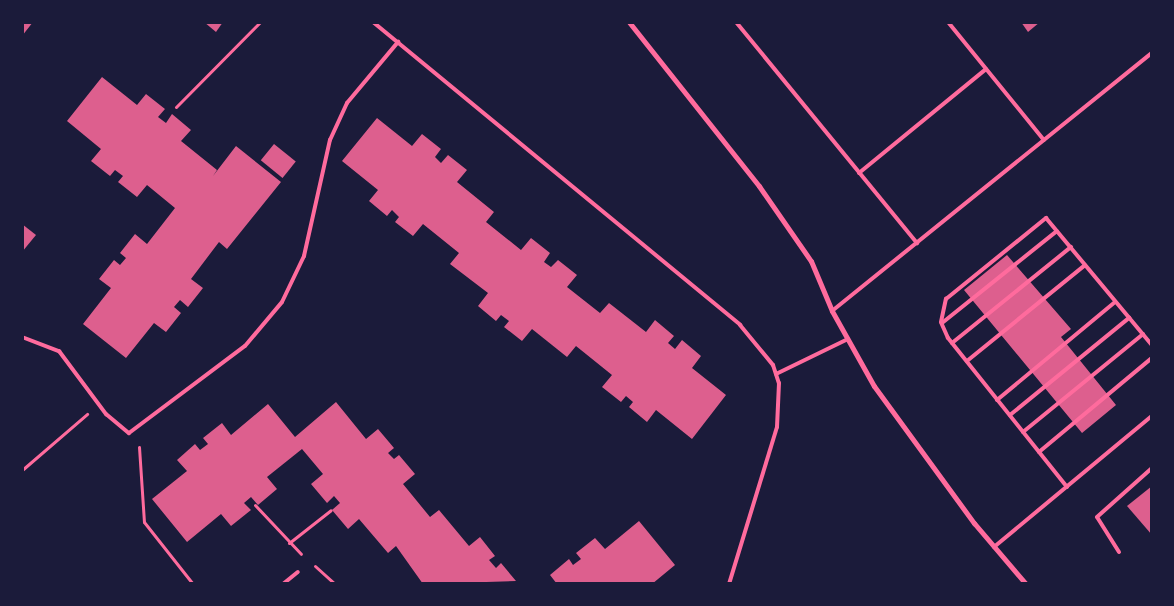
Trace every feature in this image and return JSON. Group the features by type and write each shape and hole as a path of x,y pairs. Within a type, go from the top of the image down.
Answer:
{"street":[{"path":"629,22 759,186 811,261 832,311 874,386 994,547 1026,584"}],"lane":[{"path":"373,22 740,324 776,374 778,427 729,584"},
{"path":"736,22 917,243"},
{"path":"948,22 1044,140"},
{"path":"22,337 58,351 99,404 129,433 245,346 282,302 304,256 330,140 347,103 398,42"},
{"path":"832,311 1152,53"},
{"path":"859,173 986,69"},
{"path":"1067,487 952,343 942,323 942,309 954,292 1046,218 1152,345"},
{"path":"942,323 1056,230"},
{"path":"952,343 1071,247"},
{"path":"966,362 1085,265"},
{"path":"997,400 1115,302"},
{"path":"1010,415 1129,318"},
{"path":"1023,432 1143,334"},
{"path":"776,374 848,339"},
{"path":"1039,452 1152,358"},
{"path":"994,547 1152,416"},
{"path":"1119,552 1097,517 1152,468"},
{"path":"283,584 298,572"}],"path":[{"path":"176,107 260,22"},
{"path":"22,470 99,404"},
{"path":"138,427 144,522 193,584"},
{"path":"255,505 288,543 303,556"},
{"path":"288,543 331,510"},
{"path":"310,562 335,584"}],"building":[{"path":"22,22 33,22 22,36"},
{"path":"204,22 223,22 216,32"},
{"path":"1021,22 1040,22 1028,32"},
{"path":"102,77 137,105 146,94 165,109 158,117 166,123 172,114 191,130 181,141 217,170 213,176 236,146 281,182 227,249 219,242 191,279 203,288 188,307 180,300 174,307 181,313 166,332 154,323 126,358 83,324 111,288 99,279 114,260 120,265 126,258 120,253 135,234 147,244 175,208 147,185 137,197 118,182 123,176 115,170 110,176 91,161 101,149 67,121"},
{"path":"377,118 412,146 422,134 441,149 435,157 441,163 448,155 467,170 457,182 494,212 486,222 521,250 531,238 550,253 544,262 551,267 558,260 577,275 567,287 600,313 609,303 646,332 655,320 674,336 668,343 675,349 682,340 701,356 692,368 726,395 692,439 656,410 647,422 629,407 633,402 626,396 621,402 602,387 612,375 576,346 567,357 532,329 522,341 504,327 509,321 501,315 496,321 478,306 488,293 450,264 459,253 423,224 413,236 395,222 399,217 392,210 387,216 369,201 378,190 342,161"},
{"path":"274,144 296,162 283,178 261,160"},
{"path":"22,224 36,235 22,252"},
{"path":"1007,255 1071,329 1061,337 1116,405 1082,433 964,290"},
{"path":"336,402 366,439 378,429 394,448 388,453 394,459 399,455 415,474 403,484 430,517 439,510 469,546 480,537 495,556 489,560 496,568 501,563 516,581 423,584 396,546 388,553 359,519 348,529 332,510 340,503 334,496 327,503 311,484 323,474 302,449 267,477 277,489 258,505 251,497 244,503 251,510 231,526 221,514 187,542 152,499 187,471 177,460 195,444 200,450 208,444 203,438 222,423 231,435 268,404 295,437"},
{"path":"1152,486 1152,535 1127,506"},
{"path":"639,521 675,565 652,584 557,584 550,575 569,559 573,565 581,559 576,553 595,538 605,549"}]}
